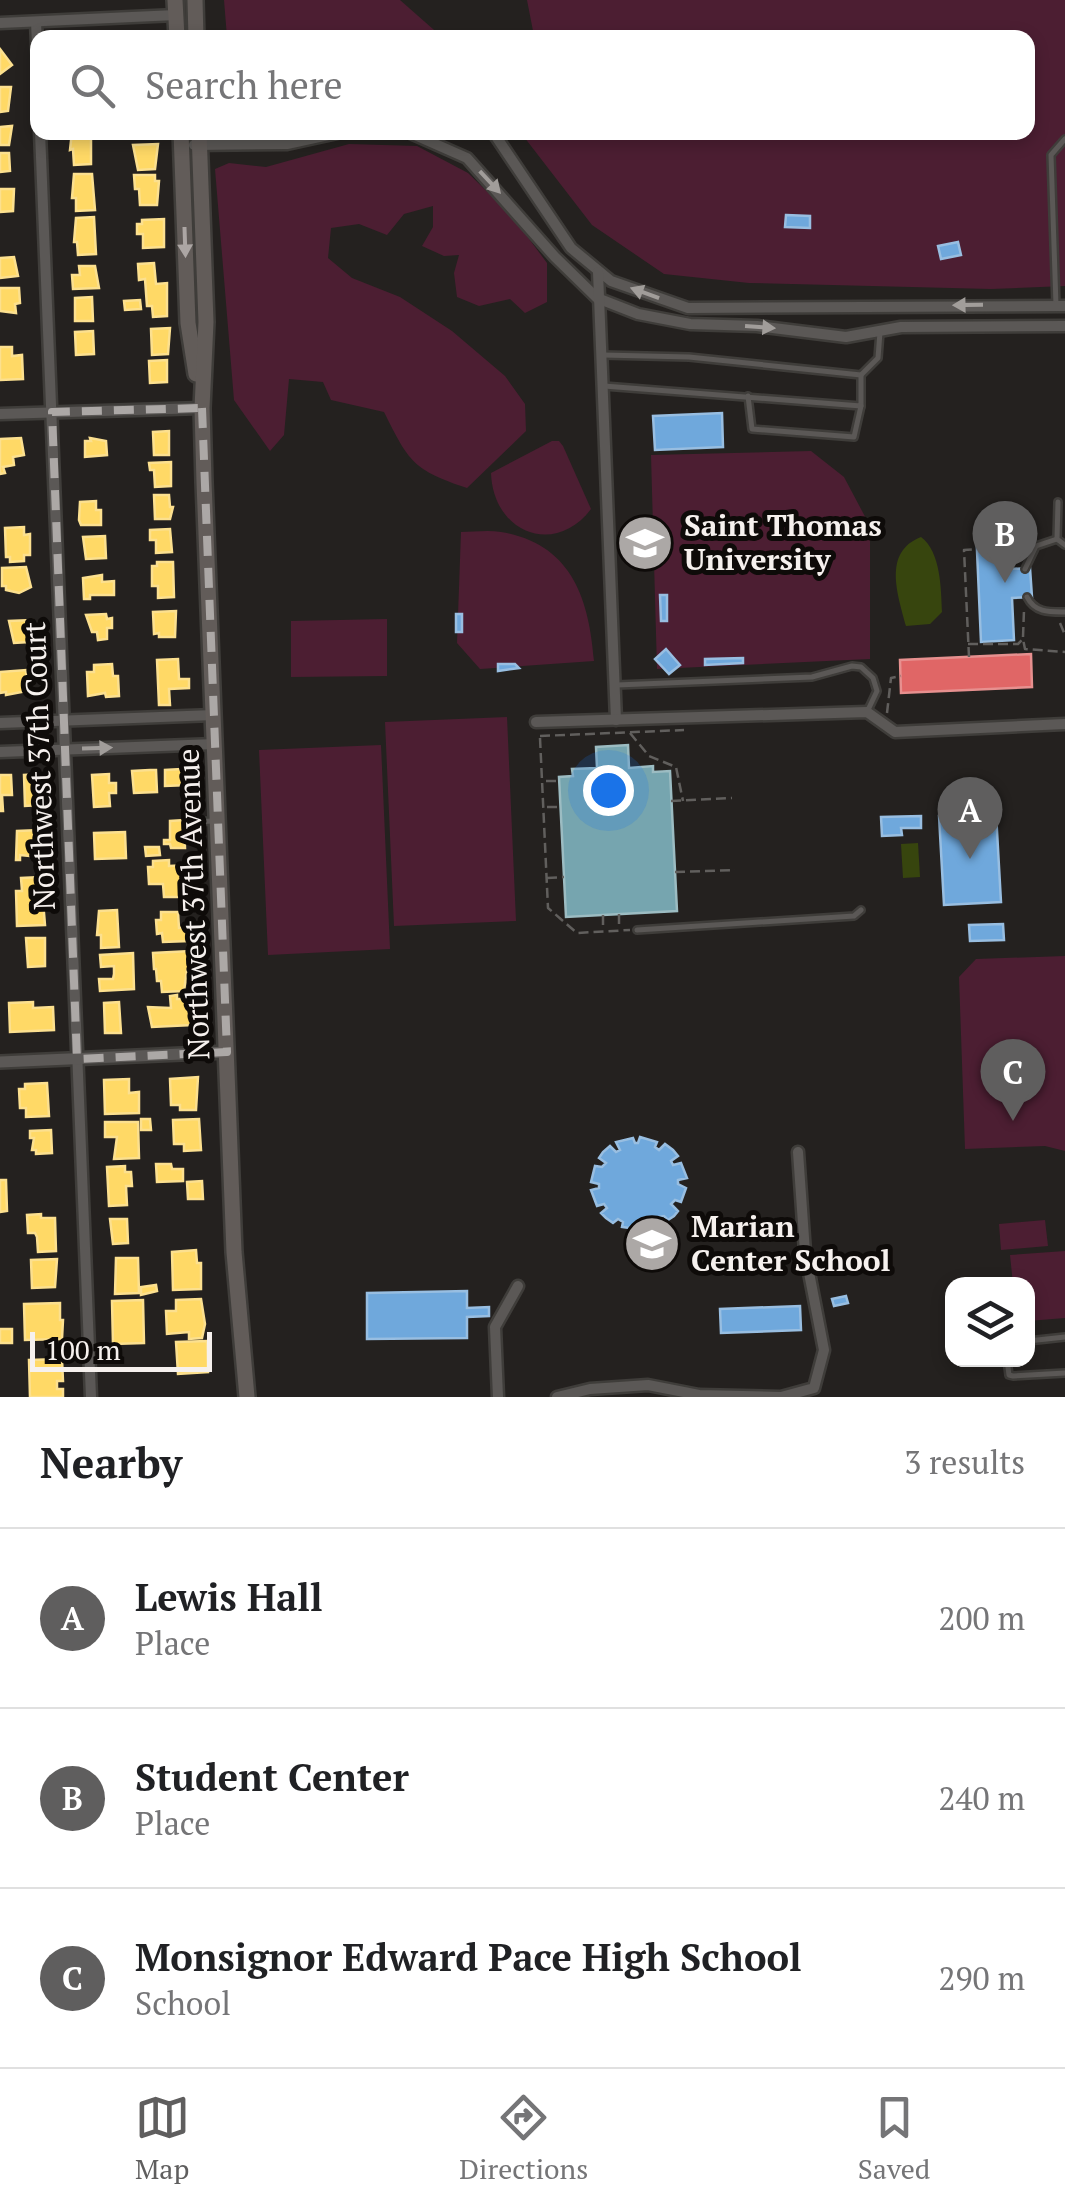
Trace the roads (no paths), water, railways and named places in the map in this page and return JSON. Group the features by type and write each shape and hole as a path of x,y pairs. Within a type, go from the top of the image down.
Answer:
{"main road":[{"path":"195,0 196,30"},
{"name":"Northwest 37th Avenue","path":"181,140 188,323 202,408"},
{"name":"Northwest 37th Avenue","path":"199,140 206,322 202,408 236,1271 246,1397"}],"street":[{"path":"0,23 176,8"},
{"path":"36,22 36,30"},
{"name":"Northwest 37th Court","path":"40,140 91,1397"},
{"path":"217,140 287,144 305,140"},
{"path":"426,140 467,158 555,257 598,298 638,314 690,324 757,326 846,337 971,325 1065,326"},
{"path":"497,140 571,248 598,272 611,281 688,308 1060,306"},
{"path":"598,272 616,720"},
{"path":"0,414 202,408"},
{"path":"536,722 867,712 895,732 1065,724"},
{"path":"0,723 214,715"},
{"path":"0,752 215,744"},
{"path":"0,1062 227,1052"},
{"path":"556,1397 648,1385 690,1395 780,1396 814,1388 824,1350 804,1252 798,1152"},
{"path":"498,1397 495,1328 518,1286"}],"lane":[{"path":"1060,306 1050,155 1065,138"},
{"path":"748,396 752,429 854,437 861,406 861,374 878,358 880,331"},
{"path":"600,355 689,357 861,374"},
{"path":"601,386 861,406"},
{"path":"1057,539 1058,502"},
{"path":"1057,539 1065,545"},
{"path":"1025,569 1036,546 1057,539"},
{"path":"1027,598 1031,606 1040,610 1065,612"},
{"path":"614,685 812,678 852,666 861,667 873,678 876,691 867,712"},
{"path":"188,822 218,821"},
{"path":"637,930 854,916 861,910"},
{"path":"1035,1340 1065,1338"},
{"path":"1008,1367 1010,1376 1065,1373"}],"place":[{"name":"Saint Thomas University","path":"645,543"},
{"name":"Student Center","path":"1005,583"},
{"name":"Lewis Hall","path":"970,859"},
{"name":"Monsignor Edward Pace High School","path":"1013,1121"},
{"name":"Marian Center School","path":"652,1244"}]}
